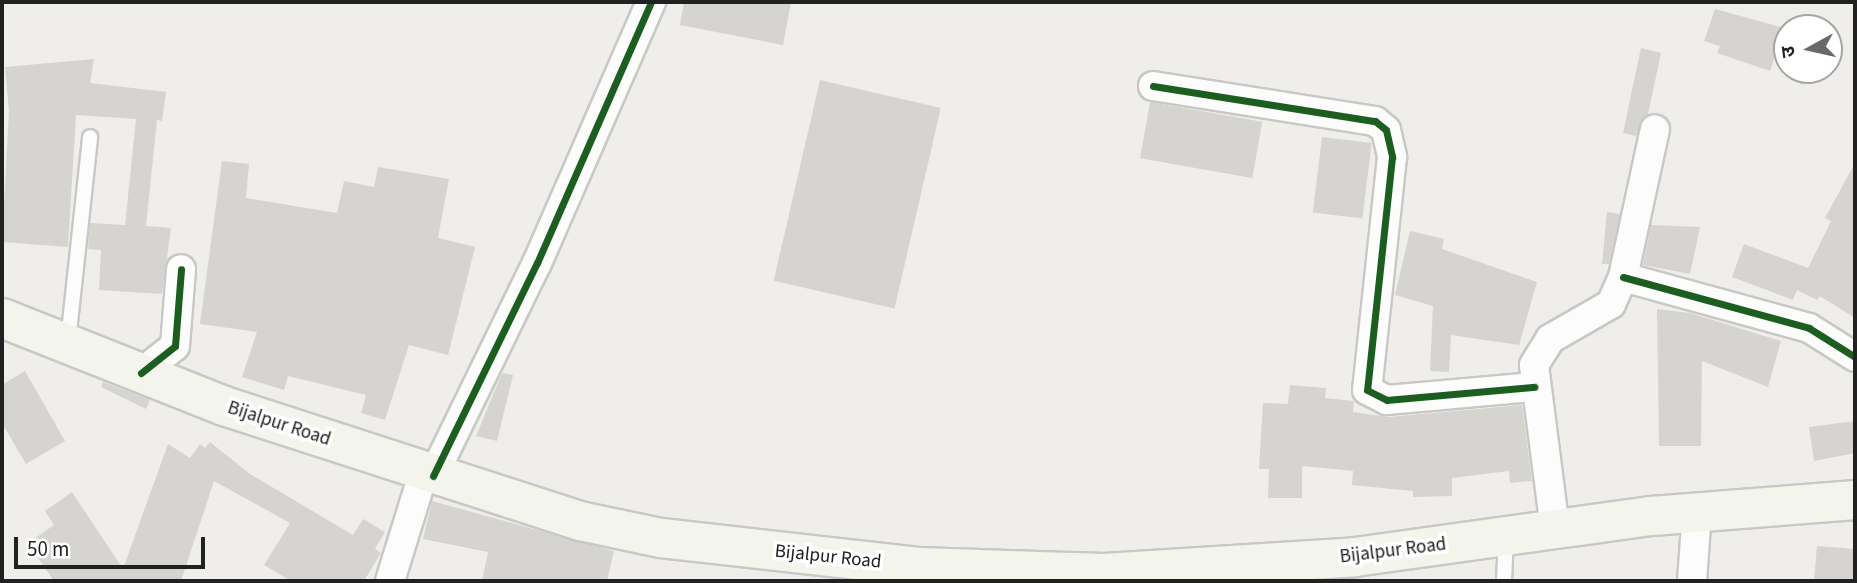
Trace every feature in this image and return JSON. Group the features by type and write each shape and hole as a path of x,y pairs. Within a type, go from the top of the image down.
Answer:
{"main road":[{"name":"Bijalpur Road","path":"2,318 141,373 428,473 580,521 661,538 854,571 1103,577 1354,569 1506,536 1555,529 1697,512 1855,500"}],"street":[{"path":"390,581 428,473 537,262 651,2"},
{"path":"1153,86 1375,121 1386,130 1392,157 1367,390 1387,400 1534,387"},
{"path":"1555,529 1534,387 1540,348 1600,315 1623,277 1655,129"},
{"path":"141,373 175,346 181,269"},
{"path":"1623,277 1809,328 1855,356"},
{"path":"1692,581 1697,512"}],"lane":[{"path":"68,344 90,137"},
{"path":"1504,581 1506,536"}],"building":[{"path":"684,2 791,2 783,45 680,25"},
{"path":"1715,9 1773,25 1773,62 1770,71 1717,53 1720,46 1704,41"},
{"path":"1641,48 1661,53 1648,114 1636,136 1623,133"},
{"path":"94,59 90,83 166,92 162,121 157,120 146,226 171,228 162,294 99,290 101,250 88,249 90,223 125,225 136,119 76,115 68,247 2,242 9,111 5,67"},
{"path":"820,80 941,108 894,309 774,281"},
{"path":"1150,102 1262,122 1252,178 1140,158"},
{"path":"1322,137 1372,143 1362,219 1313,212"},
{"path":"222,161 249,164 246,198 337,213 344,181 374,187 378,167 449,179 438,238 475,247 448,355 409,345 385,420 361,413 366,395 288,376 284,390 242,377 257,332 200,324"},
{"path":"1855,163 1855,318 1820,296 1817,300 1797,290 1793,300 1732,277 1744,244 1808,268 1831,221 1825,218"},
{"path":"1607,212 1620,214 1609,264 1602,264"},
{"path":"1651,225 1700,227 1690,274 1643,265"},
{"path":"1410,231 1444,239 1442,249 1537,282 1519,345 1451,335 1449,372 1430,371 1433,306 1395,295"},
{"path":"1657,309 1690,313 1781,341 1768,387 1702,361 1701,446 1659,446"},
{"path":"25,371 65,441 26,464 2,423 2,385"},
{"path":"502,373 513,375 497,441 476,436"},
{"path":"103,382 150,400 146,409 101,387"},
{"path":"1290,385 1326,388 1325,398 1354,401 1353,412 1388,417 1522,405 1532,481 1510,483 1509,471 1452,478 1452,496 1413,497 1413,491 1352,485 1353,471 1302,466 1302,498 1268,498 1269,469 1259,469 1263,403 1288,404"},
{"path":"1855,421 1855,453 1814,461 1809,427"},
{"path":"210,442 250,474 353,535 363,519 385,532 375,549 381,553 364,581 291,581 264,565 290,523 214,481 181,581 54,581 28,543 54,525 45,511 72,492 123,569 168,444 190,458 200,444 205,448"},
{"path":"432,501 614,551 607,581 482,581 488,552 423,539"},
{"path":"1817,546 1855,549 1855,581 1814,581"}],"cycle path":[{"path":"433,476 537,263 651,2"},
{"path":"1153,86 1375,121 1386,130 1392,157 1367,390 1387,400 1534,387"},
{"path":"141,373 175,346 181,269"},
{"path":"1623,277 1809,328 1855,357"}]}
